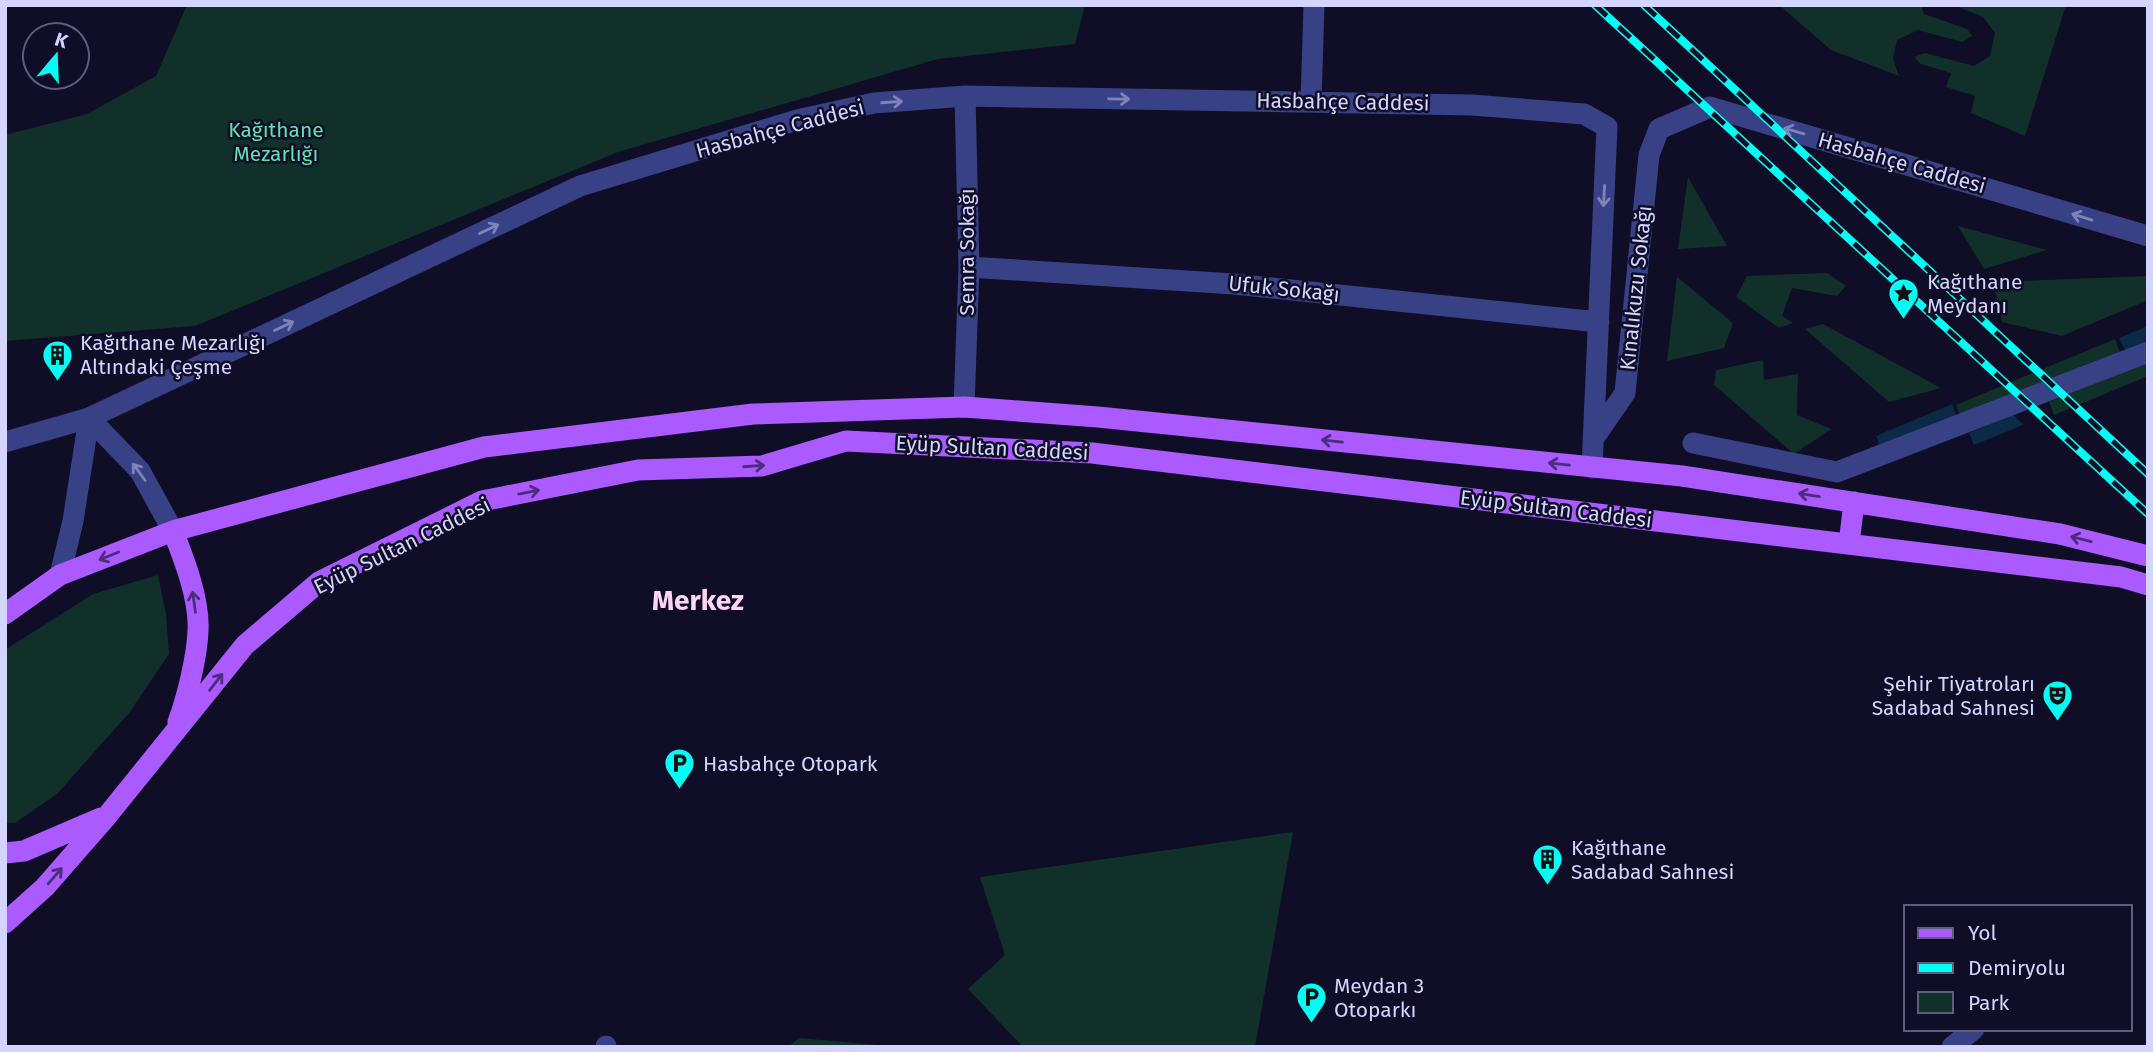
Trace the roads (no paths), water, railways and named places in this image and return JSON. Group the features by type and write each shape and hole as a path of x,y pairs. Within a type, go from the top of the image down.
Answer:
{"main road":[{"name":"Eyüp Sultan Caddesi","path":"5,614 60,575 173,531 484,447 753,414 964,407 1098,417 1682,476 2060,534 2148,556"},
{"name":"Eyüp Sultan Caddesi","path":"5,923 45,887 107,816 245,645 319,582 482,501 638,470 762,466 846,441 1092,453 2121,578 2148,585"},
{"path":"1849,544 1854,502"},
{"path":"171,740 184,705 198,630 192,586 173,531"},
{"path":"5,853 23,851 107,816"}],"street":[{"path":"1311,102 1314,5"},
{"name":"Hasbahçe Caddesi","path":"5,442 89,418 580,186 797,120 874,103 965,96 1472,105 1584,114 1607,127"},
{"name":"Semra Sokağı","path":"964,407 969,267 965,96"},
{"name":"Hasbahçe Caddesi","path":"1659,129 1710,107 2148,236"},
{"name":"Kınalıkuzu Sokağı","path":"1592,467 1607,127"},
{"name":"Kınalıkuzu Sokağı","path":"1593,440 1625,393 1648,155 1659,129"},
{"name":"Ufuk Sokağı","path":"969,267 1234,284 1599,322"},
{"path":"1693,443 1837,472 2148,352"},
{"path":"89,418 140,471 173,531"},
{"path":"60,575 73,521 89,418"},
{"path":"1952,1047 1971,1031"}],"water":[{"path":"2148,326 2148,341 2125,350 2119,338"},
{"path":"2045,401 2050,414 1974,445 1969,433"},
{"path":"1952,404 1957,417 1881,448 1876,436"}],"railway":[{"path":"1595,5 2148,514"},
{"path":"1644,5 2148,474"}],"place":[{"name":"Kağıthane Meydanı","path":"1904,321"},
{"name":"Kağıthane Mezarlığı Altındaki Çeşme","path":"57,382"},
{"name":"Şehir Tiyatroları Sadabad Sahnesi","path":"2058,723"},
{"name":"Hasbahçe Otopark","path":"680,791"},
{"name":"Kağıthane Sadabad Sahnesi","path":"1548,887"},
{"name":"Meydan 3 Otoparkı","path":"1311,1025"}],"district":[{"name":"Merkez","path":"698,600"}],"park label":[{"name":"Kağıthane Mezarlığı","path":"276,142"}]}
